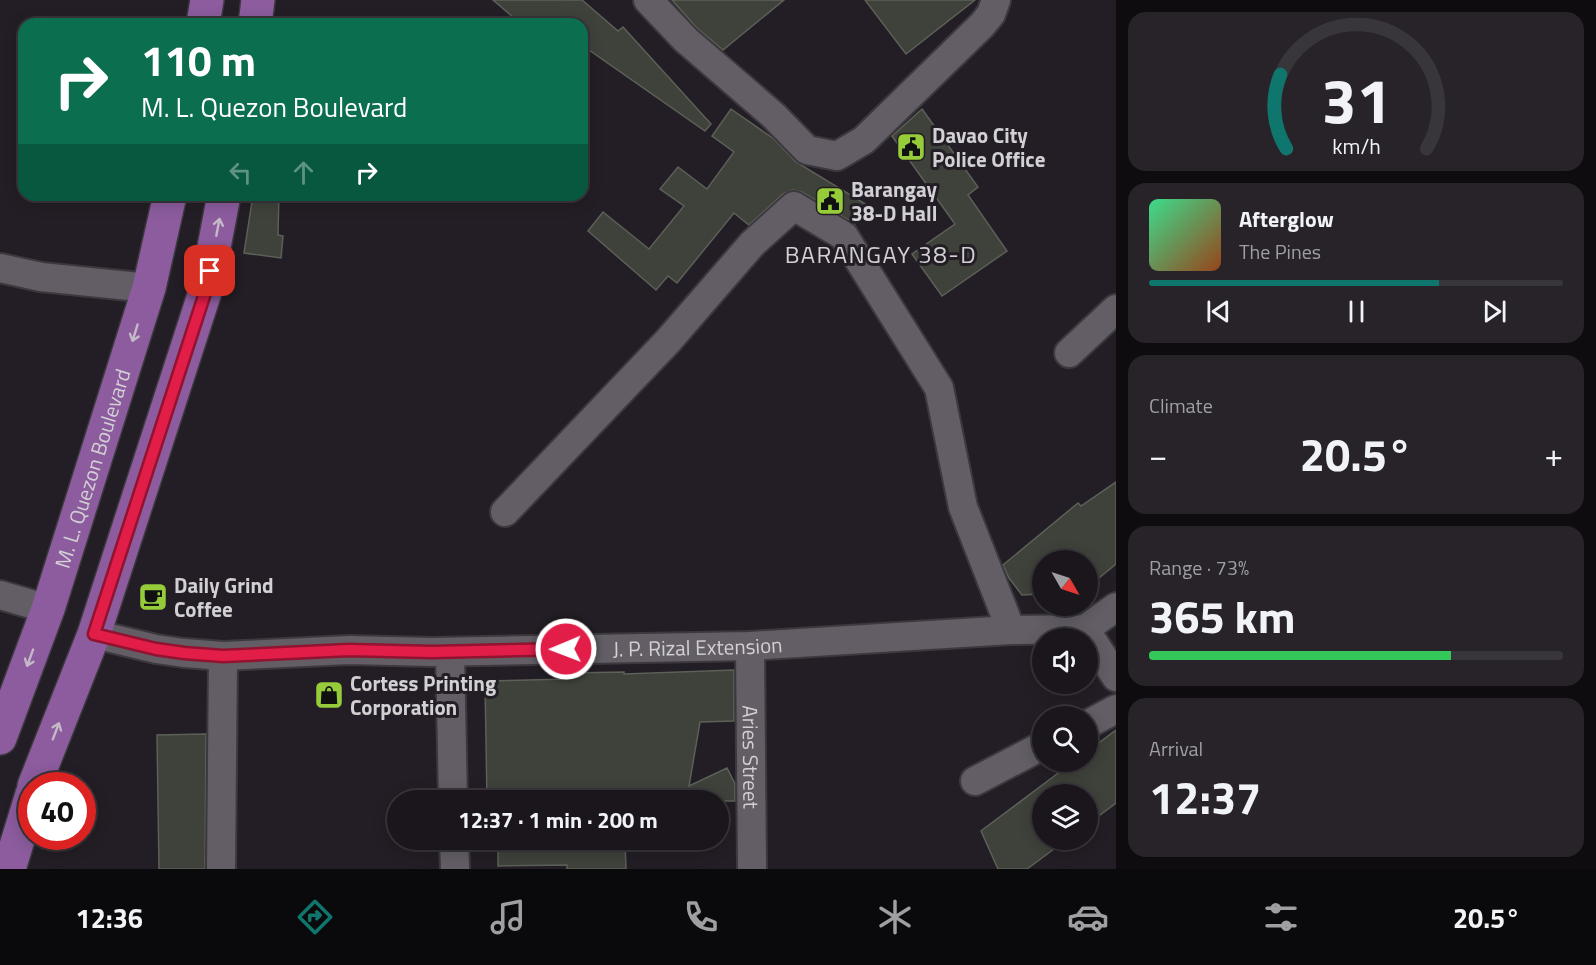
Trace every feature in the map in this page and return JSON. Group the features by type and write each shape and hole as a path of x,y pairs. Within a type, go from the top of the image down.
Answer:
{"main road":[{"path":"204,18 207,0"},
{"path":"256,18 258,0"},
{"name":"M. L. Quezon Boulevard","path":"0,738 48,609 149,288 169,201"},
{"path":"40,772 94,634 206,290 223,201"},
{"path":"9,869 18,840"}],"street":[{"path":"648,0 686,40 774,116 807,150 837,156 864,140 982,25 991,14 996,0"},
{"path":"505,512 668,340 752,244 794,206 844,236 939,388 963,507 1011,630"},
{"path":"0,268 41,277 149,288"},
{"path":"1069,353 1116,309"},
{"path":"0,594 48,609"},
{"path":"1086,628 1116,607"},
{"name":"J. P. Rizal Extension","path":"94,634 156,649 223,656 349,650 450,651 750,646 1032,630"},
{"name":"Aries Street","path":"750,646 752,869"},
{"path":"1098,649 1116,677"},
{"path":"450,651 453,790"},
{"path":"221,869 223,656"},
{"path":"1098,719 1116,709"},
{"path":"975,781 1032,751"},
{"path":"454,850 455,869"}],"building":[{"path":"493,0 582,0 618,31 623,27 711,124 705,131 588,49 588,18 514,18"},
{"path":"672,0 784,0 723,50 697,28"},
{"path":"865,0 975,0 906,54"},
{"path":"731,109 774,139 796,162 867,205 855,224 802,192 793,190 783,194 749,225 734,213 677,283 668,276 656,290 588,231 603,212 649,249 684,206 660,189 678,167 707,189 734,152 712,136"},
{"path":"922,109 978,187 968,195 1007,251 942,296 912,254 955,224 892,136"},
{"path":"252,201 279,201 278,235 283,236 281,258 244,253"},
{"path":"1116,482 1116,564 1098,579 1098,550 1032,550 1032,594 1022,595 1009,578 1003,565 1078,503 1081,506"},
{"path":"734,670 734,721 700,722 689,786 727,768 735,784 735,801 729,801 729,790 487,790 485,681 569,679 569,673 624,672 624,674"},
{"path":"1116,730 1116,803 1098,816 1098,784 1044,784 1060,772 1098,772 1098,744"},
{"path":"206,734 205,869 159,869 157,735"},
{"path":"1032,793 1032,850 1053,850 1027,869 998,869 981,831"},
{"path":"498,850 625,850 626,869 567,869 567,865 498,866"}],"place":[{"name":"Davao City Police Office","path":"911,147"},
{"name":"Barangay 38-D Hall","path":"830,201"},
{"name":"Daily Grind Coffee","path":"153,597"},
{"name":"Cortess Printing Corporation","path":"329,695"}],"district":[{"name":"BARANGAY 38-D","path":"881,254"}],"route":[{"path":"210,271 206,290 94,634 156,649 223,656 349,650 432,652 566,649"}]}
